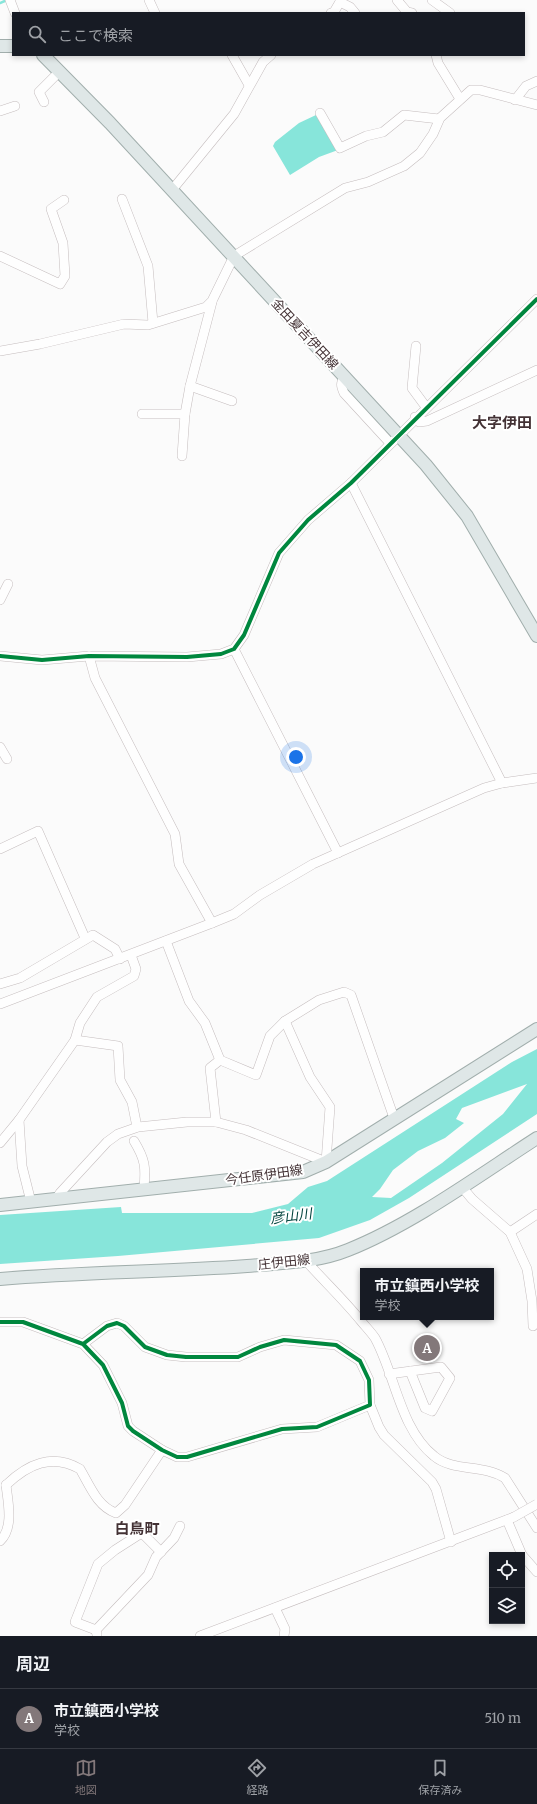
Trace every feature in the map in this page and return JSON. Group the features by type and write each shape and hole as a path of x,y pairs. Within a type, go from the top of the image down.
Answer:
{"main road":[{"path":"0,46 12,46"},
{"name":"金田夏吉伊田線","path":"44,56 60,71 234,256 345,377 394,439 426,465 467,516 537,636"},
{"name":"今任原伊田線","path":"0,1205 144,1188 278,1176 304,1172 326,1162 537,1028"},
{"name":"庄伊田線","path":"0,1279 229,1267 306,1261 347,1251 388,1231 462,1187 537,1138"}],"street":[{"path":"150,0 156,12"},
{"path":"397,0 407,12"},
{"path":"432,0 449,12"},
{"path":"10,1 15,12"},
{"path":"332,12 340,1 350,6 354,12"},
{"path":"233,56 249,85"},
{"path":"172,190 234,114 263,62 270,56"},
{"path":"436,56 438,63 460,99"},
{"path":"44,102 39,92 60,71"},
{"path":"515,100 526,86 537,81"},
{"path":"182,456 185,414 190,386 212,301 234,256 345,188 368,182 404,166 420,153 433,134 439,119 471,90 480,90 537,105"},
{"path":"0,111 15,106"},
{"path":"320,113 340,148 366,136 383,132 404,116 439,119"},
{"path":"122,199 148,266 153,323"},
{"path":"0,256 60,284 65,276 63,243 51,209 64,200"},
{"path":"0,656 42,660 88,656 187,657 221,654 234,649 244,634 279,553 308,520 351,483 426,407 537,299"},
{"path":"0,351 40,344 124,324 148,325 206,307 212,301"},
{"path":"416,346 412,388 426,407"},
{"path":"415,418 419,422 427,421 537,370"},
{"path":"190,386 232,401"},
{"path":"142,414 185,414"},
{"path":"351,483 502,783"},
{"path":"0,600 8,584"},
{"path":"234,649 338,854"},
{"path":"88,656 95,678 175,834 180,864 212,923"},
{"path":"0,747 7,759"},
{"path":"1,1000 131,955 234,914 260,895 313,864 484,788 502,783 537,778"},
{"path":"0,849 38,831 85,938"},
{"path":"0,984 20,978 85,938 93,935 99,937 115,949 120,959"},
{"path":"166,941 189,1001 205,1023 220,1060 256,1075 270,1036 285,1021 319,1000 344,992 350,995 394,1118"},
{"path":"0,1143 19,1120 75,1040 80,1023 97,997 136,973 131,955"},
{"path":"56,1199 107,1142 118,1134 137,1127 187,1122 216,1122 246,1130 326,1162 330,1107 310,1077 285,1021"},
{"path":"75,1040 118,1046 120,1080 132,1102 137,1127"},
{"path":"216,1122 210,1068 220,1060"},
{"path":"19,1120 22,1166 31,1202"},
{"path":"134,1141 143,1155 146,1168 144,1188"},
{"path":"462,1187 472,1199 510,1232 527,1270 532,1301 533,1326"},
{"path":"510,1232 537,1214"},
{"path":"306,1261 374,1337 412,1428 422,1446 434,1457 446,1464 478,1468 497,1473 505,1478 537,1528"},
{"path":"527,1270 537,1273"},
{"path":"0,1322 23,1322 83,1344 103,1365 122,1403 128,1426 133,1431 162,1450 177,1457 187,1457 282,1429 317,1427 370,1405"},
{"path":"83,1344 107,1326 117,1323 124,1326 145,1346 167,1355 186,1357 238,1357 260,1347 284,1340 336,1345 360,1361 369,1380 370,1405 384,1435 432,1482 436,1489 451,1542"},
{"path":"389,1374 410,1371 441,1367 450,1378 432,1411 425,1408 410,1371"},
{"path":"0,1541 7,1532 9,1514 3,1484 30,1466 44,1461 58,1461 80,1469 97,1498 107,1510 116,1513 125,1505 162,1450"},
{"path":"200,1636 511,1519 537,1504"},
{"path":"511,1519 521,1552"},
{"path":"161,1552 144,1535 140,1534 115,1550 98,1564 74,1622 96,1633 148,1575 150,1568 161,1552 174,1538 180,1526"},
{"path":"525,1558 537,1572"},
{"path":"275,1608 285,1629 284,1636"}],"water":[{"path":"316,115 338,150 319,157 290,175 273,146 275,142 299,123"},
{"name":"彦山川","path":"537,1049 537,1114 409,1198 370,1220 319,1238 118,1256 0,1264 0,1215 121,1207 122,1213 252,1213 288,1204 308,1187 327,1181 512,1062","holes":["527,1084 503,1114 442,1163 391,1198 372,1197 380,1189 393,1170 418,1151 445,1138 464,1123 456,1119 462,1108"]}],"waterway":[{"path":"0,3 7,0"}],"cycle path":[{"path":"0,656 42,660 89,656 187,657 221,654 234,649 244,635 279,553 308,520 351,483 537,299"},
{"path":"0,1322 23,1322 83,1344 103,1365 122,1403 128,1426 133,1431 162,1450 177,1457 187,1457 282,1429 317,1427 370,1405 369,1380 360,1361 336,1345 284,1340 260,1347 238,1357 186,1357 167,1355 145,1347 124,1326 117,1323 107,1326 83,1344"}],"place":[{"name":"市立鎮西小学校","path":"427,1348"}],"district":[{"name":"大字伊田","path":"502,422"},
{"name":"白鳥町","path":"137,1528"}]}
